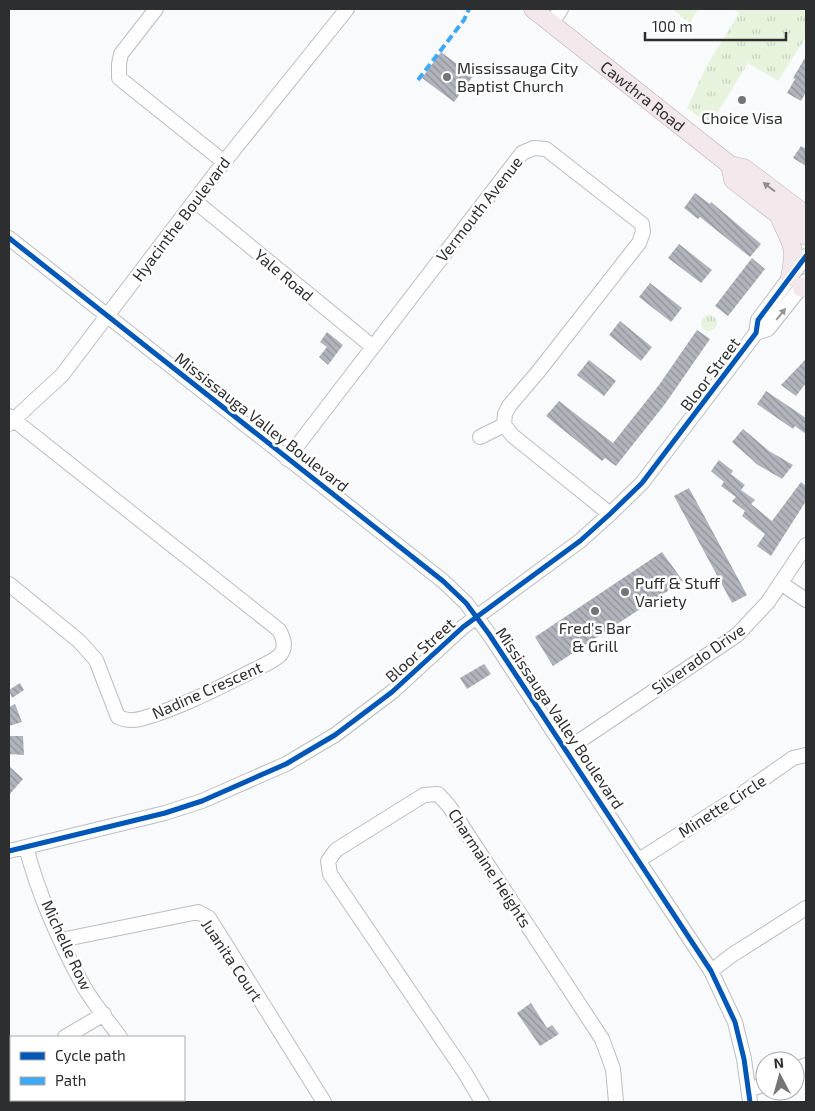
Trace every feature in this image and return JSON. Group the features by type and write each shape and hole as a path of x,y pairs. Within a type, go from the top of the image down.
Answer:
{"main road":[{"name":"Cawthra Road","path":"534,9 730,165 744,168 802,208"},
{"name":"Cawthra Road","path":"730,165 733,180 806,236"},
{"path":"779,216 795,250 801,283"}],"street":[{"path":"156,9 121,54 119,78 224,162"},
{"name":"Hyacinthe Boulevard","path":"10,420 62,375 196,202 224,162 346,9"},
{"path":"551,24 561,9"},
{"name":"Vermouth Avenue","path":"287,459 522,153 534,148 546,149 642,224 643,232 634,250 509,406 505,414 504,425"},
{"name":"Yale Road","path":"196,202 373,347"},
{"name":"Mississauga Valley Boulevard","path":"9,238 443,581 466,603 566,750 711,971 735,1022 750,1096"},
{"name":"Bloor Street","path":"9,851 192,804 238,787 286,764 335,736 392,692 477,617 580,541 642,483 756,333 768,329 801,283 806,256"},
{"name":"Nadine Crescent","path":"9,584 79,641 96,660 114,710 118,717 127,721 143,718 212,691 264,665 280,655 284,649 284,639 279,630 10,420"},
{"path":"480,437 504,425 513,436 610,514"},
{"name":"Silverado Drive","path":"566,750 737,635 754,619 782,584 806,545"},
{"path":"782,584 806,600"},
{"name":"Minette Circle","path":"639,860 733,800 793,758 806,755"},
{"name":"Charmaine Heights","path":"482,1102 466,1073 330,874 328,861 336,850 424,795 438,794 449,806 602,1039 613,1069 616,1102"},
{"name":"Michelle Row","path":"26,847 30,863 61,940 85,988 119,1036"},
{"path":"711,971 732,955 806,908"},
{"name":"Juanita Court","path":"61,940 198,912 209,918 324,1102"},
{"path":"67,1036 104,1014"}],"green space":[{"path":"672,9 698,9 690,23"},
{"path":"733,9 806,9 806,37 778,81 748,63 710,125 687,108 706,67 739,13"},
{"path":"706,315 712,315 717,320 715,329 706,331 701,326 701,320"}],"building":[{"name":"Mississauga City Baptist Church","path":"441,52 473,76 454,102 422,78"},
{"path":"806,56 806,92 801,101 787,93 795,79 793,78"},
{"path":"801,146 806,149 806,166 793,158"},
{"path":"695,193 710,204 711,202 761,244 750,257 700,217 698,219 684,208"},
{"path":"679,244 712,270 701,283 668,258"},
{"path":"752,258 765,269 728,316 715,306"},
{"path":"650,283 682,308 671,322 639,297"},
{"path":"620,321 652,347 641,361 609,335"},
{"path":"697,330 710,339 665,404 616,466 605,458 602,461 546,416 559,401 613,443 659,385"},
{"path":"327,332 343,345 328,365 319,357 327,347 320,342"},
{"path":"806,359 806,383 796,396 781,385"},
{"path":"589,360 616,381 604,396 577,375"},
{"path":"766,391 806,418 806,434 795,426 793,429 757,404"},
{"path":"743,429 769,451 793,465 782,479 758,465 732,442"},
{"path":"719,460 733,471 731,474 745,485 741,490 755,500 751,504 772,521 801,482 806,486 806,501 771,556 757,546 765,534 742,516 745,511 732,501 736,497 721,486 724,482 711,471"},
{"path":"689,488 747,595 732,603 674,496"},
{"path":"662,552 683,581 553,666 535,637"},
{"path":"484,664 491,674 467,689 460,678"},
{"path":"20,683 24,690 12,698 9,690"},
{"path":"15,704 22,722 9,726 9,707"},
{"path":"9,736 23,736 24,755 9,754"},
{"path":"9,766 23,779 9,795"},
{"path":"531,1003 547,1028 552,1025 559,1034 540,1046 517,1013"}],"marked path":[{"path":"418,80 464,20 469,9"}],"cycle path":[{"path":"9,238 443,581 466,603 489,634 711,971 735,1022 744,1059 750,1102"},
{"path":"9,851 165,813 202,801 286,764 335,735 392,692 463,627 580,541 642,483 756,333 758,320 806,256"}],"place":[{"name":"Mississauga City Baptist Church","path":"447,77"},
{"name":"Choice Visa","path":"742,100"},
{"name":"Puff & Stuff Variety","path":"625,592"},
{"name":"Fred's Bar & Grill","path":"595,611"}]}
